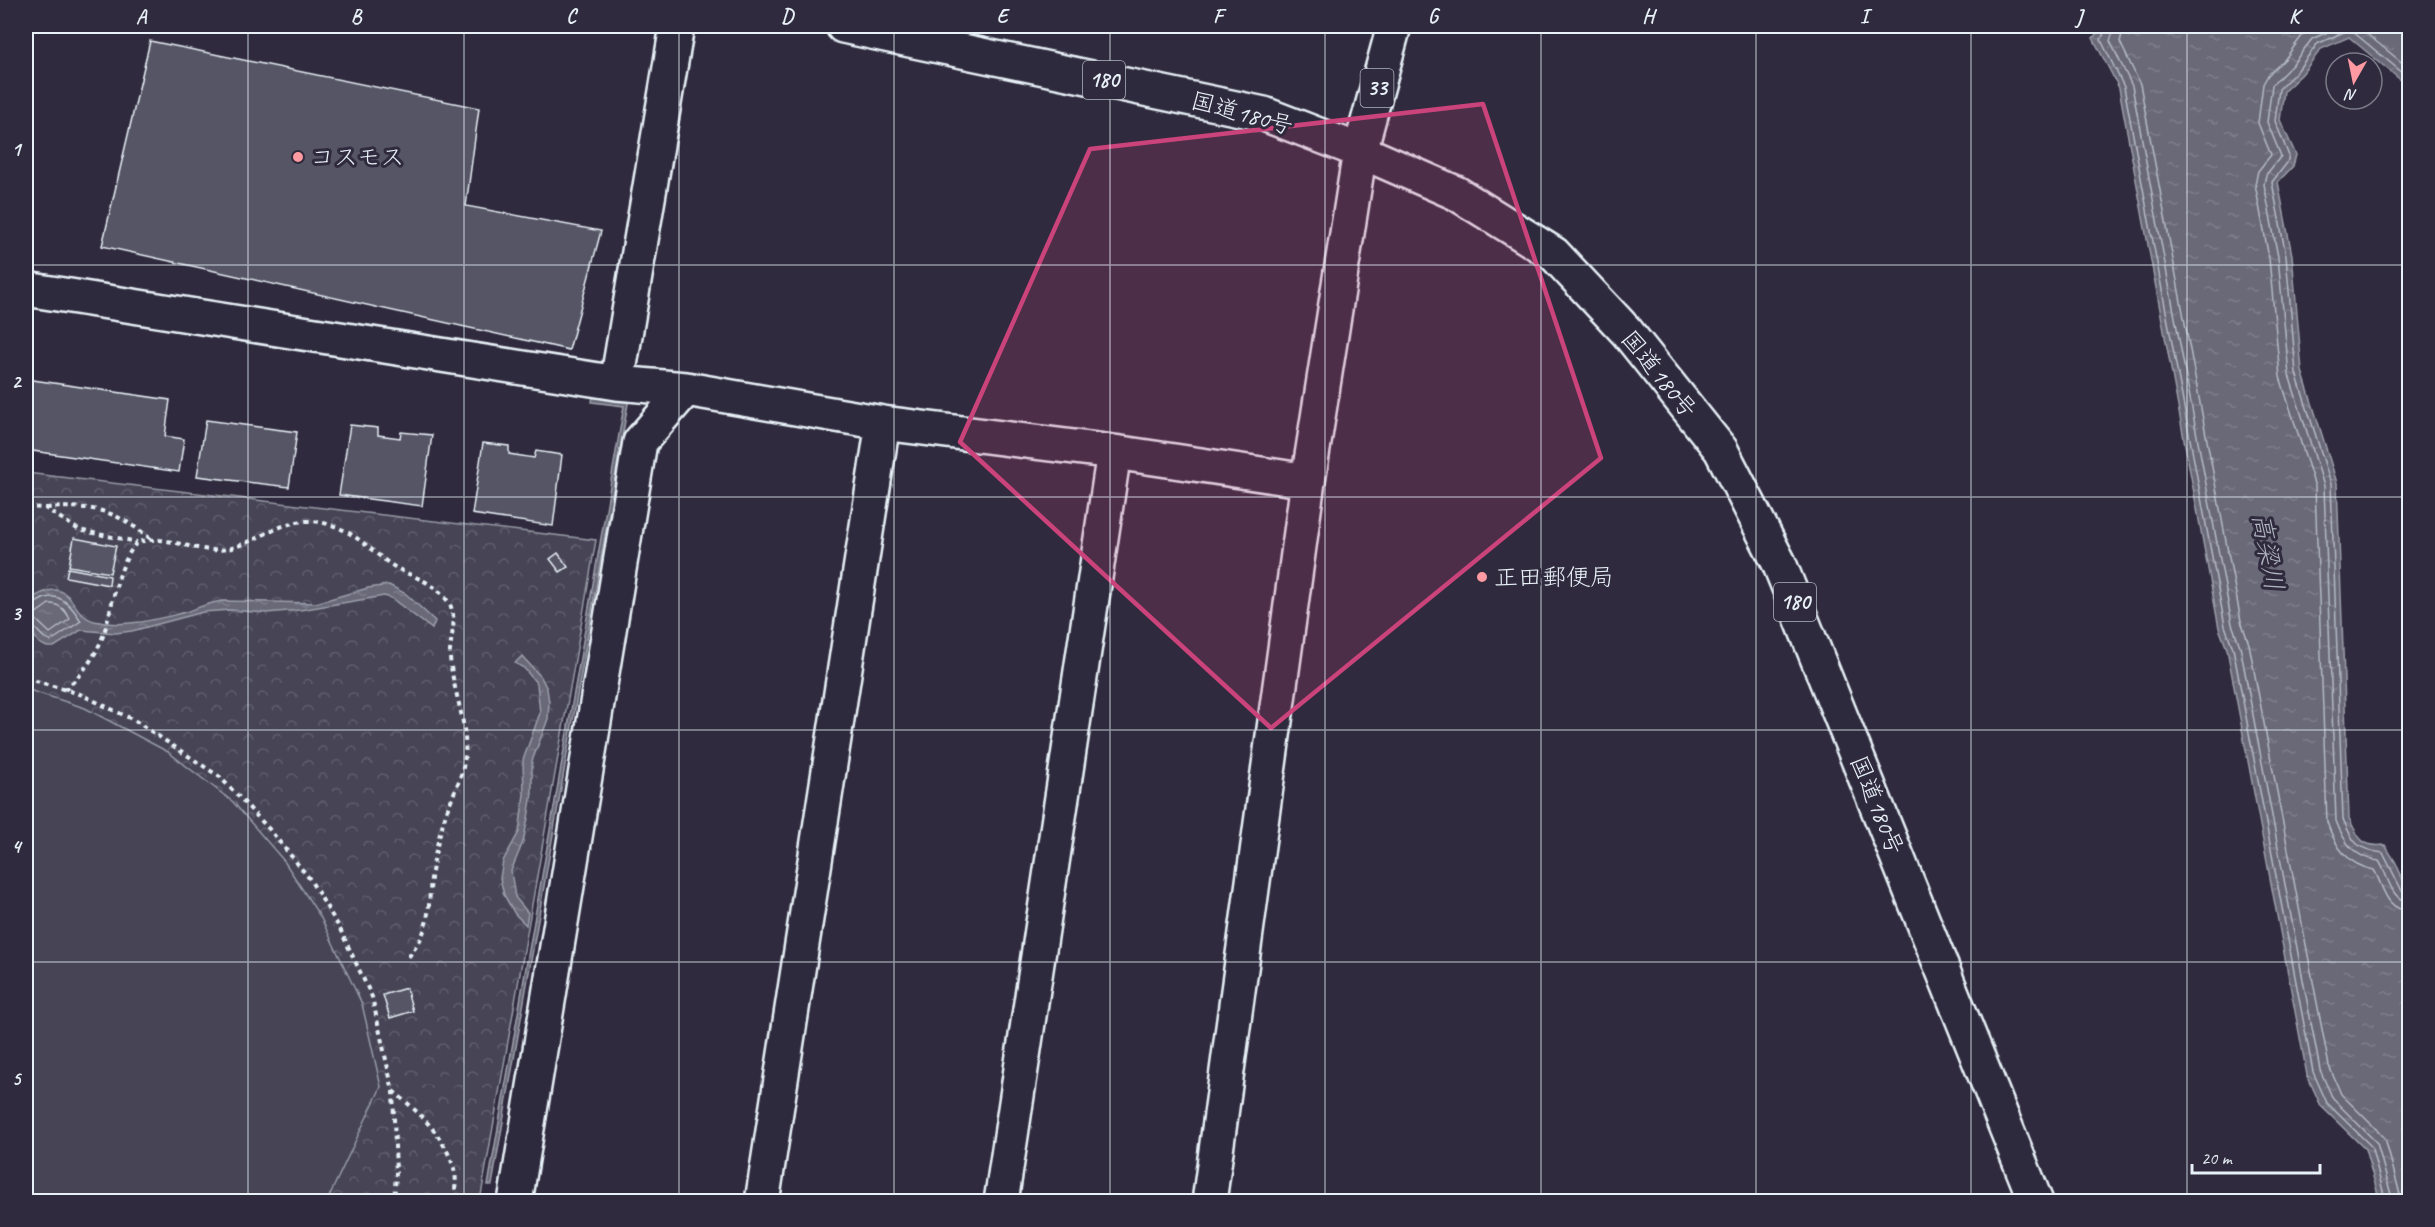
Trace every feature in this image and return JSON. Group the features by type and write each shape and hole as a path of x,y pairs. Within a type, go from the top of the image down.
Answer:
{"main road":[{"path":"617,383 677,26"},
{"name":"国道180号","path":"843,26 1264,114 1360,151 1456,194 1554,254 1627,332 1721,450 1779,563 2036,1202"},
{"name":"33","path":"1360,151 1394,26"},
{"path":"1209,1202 1308,481 1360,151"},
{"path":"26,289 617,383 686,388 883,423 1114,452 1308,481"},
{"path":"515,1202 640,442 686,388"},
{"path":"762,1202 883,423"},
{"path":"1001,1202 1114,452"}],"path":[{"path":"26,507 75,506 109,512 128,520 153,540"},
{"path":"45,508 79,530 137,542 160,540 200,549 226,549 293,522 313,521 341,528 363,540 400,572 421,578 436,588 450,605 454,622 450,656 465,754 459,783 444,820 432,877 429,911 421,938 407,958"},
{"path":"65,690 79,677 94,656 103,636 118,579 129,552 137,542"},
{"path":"26,678 80,694 134,720 220,777 270,830 309,878 339,927 372,998 393,1091 396,1173 394,1202"},
{"path":"393,1091 429,1123 445,1149 455,1175 454,1202"}],"highlighted area":[{"path":"1483,104 1601,458 1271,728 960,442 1090,149"}],"green space":[{"path":"26,473 596,540 480,1201 26,1202"},
{"path":"26,689 85,708 168,752 233,802 284,861 321,918 362,1004 381,1087 327,1201 26,1201"}],"water":[{"name":"高梁川","path":"2102,26 2409,26 2409,87 2384,66 2384,51 2366,51 2349,37 2321,49 2302,74 2284,91 2280,120 2296,155 2293,166 2278,182 2292,255 2302,371 2337,483 2349,818 2358,836 2366,843 2377,846 2385,845 2396,863 2409,895 2409,1201 2380,1201 2365,1149 2321,1106 2307,1075 2227,649 2219,628 2119,88 2093,38"},
{"path":"593,396 629,398 492,1185 488,1185 624,406 592,402"},
{"path":"389,585 406,594 435,621 432,629 391,598 384,596 300,610 266,613 230,610 203,612 132,631 116,633 81,630 54,647 47,647 39,643 33,634 26,631 26,602 42,593 54,590 68,596 85,617 94,621 116,624 161,618 222,601 316,603 368,588"},
{"path":"522,656 541,677 547,689 549,702 548,719 532,761 532,793 523,842 511,871 515,897 528,913 526,925 515,914 504,895 500,878 503,861 519,832 524,794 523,760 540,713 537,684 524,668 515,663"}],"building":[{"name":"コスモス","path":"150,41 479,108 466,206 601,231 569,350 102,246"},
{"path":"26,379 170,400 165,436 184,439 179,472 26,450"},
{"path":"206,420 297,432 289,487 197,476"},
{"path":"350,425 378,428 378,435 400,438 401,432 432,435 422,506 339,495"},
{"path":"483,443 509,446 509,454 534,458 536,451 562,455 553,526 472,514"},
{"path":"74,538 116,546 110,573 69,566"},
{"path":"558,553 568,567 560,572 550,559"},
{"path":"68,568 110,576 109,585 66,577"},
{"path":"406,988 413,1011 390,1018 383,995"}],"place":[{"name":"コスモス","path":"298,157"},
{"name":"正田郵便局","path":"1482,577"}]}
